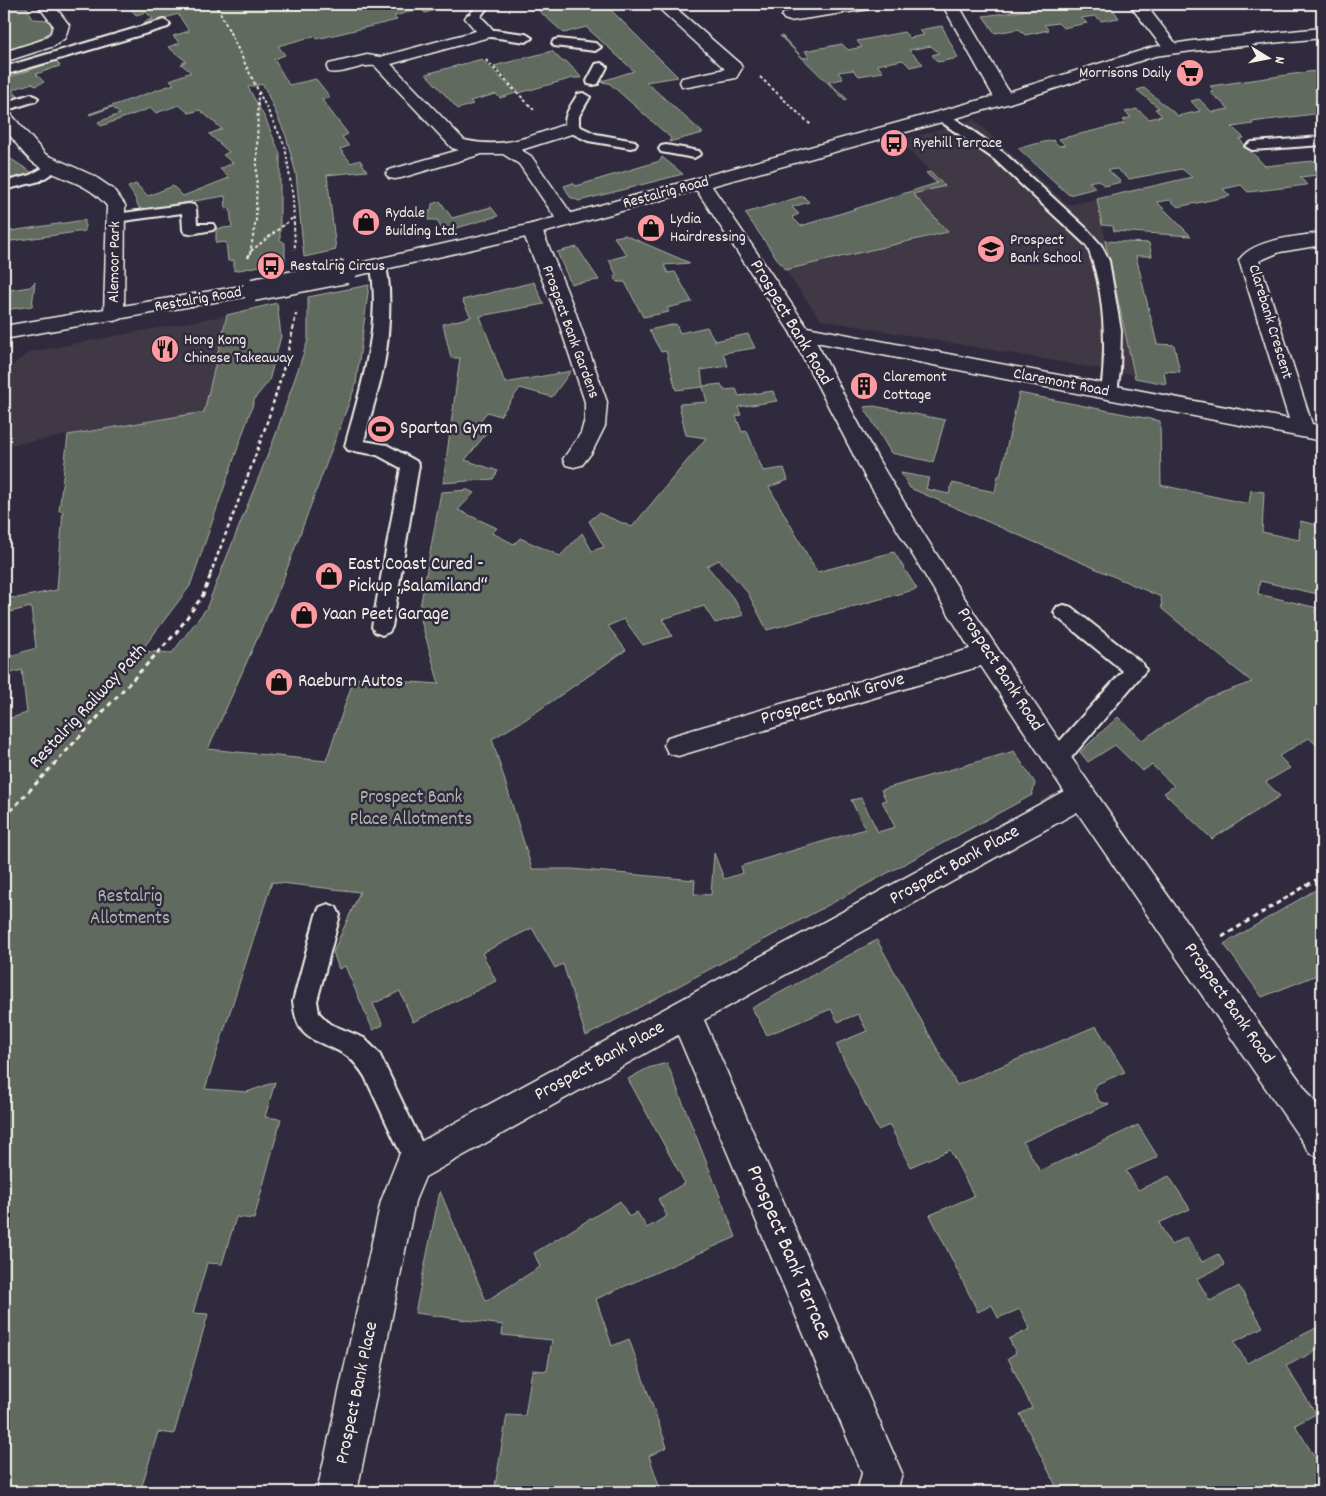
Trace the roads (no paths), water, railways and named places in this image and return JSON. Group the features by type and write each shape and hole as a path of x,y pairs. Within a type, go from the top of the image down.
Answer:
{"street":[{"path":"4,57 48,43 59,35 61,25 44,4"},
{"path":"662,4 734,68 730,74 688,82"},
{"path":"790,16 869,4"},
{"path":"950,4 1004,99"},
{"path":"1137,4 1172,48"},
{"path":"335,68 366,60 380,62 487,33 472,18"},
{"name":"Restalrig Road","path":"4,333 114,315 346,272 532,230 566,219 1004,99 1172,48 1322,33"},
{"path":"380,62 458,144 481,149 507,149 564,131"},
{"name":"Alemoor Park","path":"4,116 39,158 88,180 106,193 116,206 114,315"},
{"path":"395,174 481,149"},
{"path":"507,149 525,160 566,219"},
{"name":"Prospect Bank Road","path":"702,183 800,332 877,477 987,654 1057,759 1322,1140"},
{"name":"Prospect Bank Gardens","path":"532,230 565,311 596,402 594,431 584,448 574,459"},
{"name":"Clarebank Crescent","path":"1313,431 1249,260 1254,254 1264,251 1322,239"},
{"name":"Claremont Road","path":"800,332 1313,431"},
{"name":"Prospect Bank Grove","path":"678,745 987,654"},
{"name":"Prospect Bank Place","path":"337,1492 398,1201 412,1165 1082,795"},
{"name":"Prospect Bank Terrace","path":"686,1015 882,1473 877,1492"}],"lane":[{"path":"472,18 484,4"},
{"path":"4,71 164,24"},
{"path":"487,33 526,38"},
{"path":"558,43 595,47"},
{"path":"593,81 601,67"},
{"path":"583,97 564,131 630,144"},
{"path":"4,116 31,98"},
{"path":"942,116 994,152 1094,245 1101,261 1113,331 1112,371 1109,392"},
{"path":"1252,146 1322,140"},
{"path":"666,149 694,154"},
{"path":"4,186 35,178 54,166"},
{"path":"116,218 189,208 190,230 208,227"},
{"path":"378,264 382,281 378,352 354,446 381,449 410,465 382,627"},
{"path":"1057,759 1136,670 1064,612"},
{"path":"328,914 306,1001 306,1015 312,1027 355,1047 365,1056 374,1068 418,1162"}],"place":[{"name":"Morrisons Daily","path":"1190,73"},
{"name":"Ryehill Terrace","path":"894,143"},
{"name":"Rydale Building Ltd.","path":"366,222"},
{"name":"Lydia Hairdressing","path":"651,228"},
{"name":"Prospect Bank School","path":"991,249"},
{"name":"Restalrig Circus","path":"271,266"},
{"name":"Hong Kong Chinese Takeaway","path":"165,349"},
{"name":"Claremont Cottage","path":"864,386"},
{"name":"Spartan Gym","path":"381,429"},
{"name":"East Coast Cured - Pickup „Salamiland“","path":"329,576"},
{"name":"Yaan Peet Garage","path":"304,615"},
{"name":"Raeburn Autos","path":"279,682"}],"park label":[{"name":"Prospect Bank Place Allotments","path":"411,809"},
{"name":"Restalrig Allotments","path":"130,908"}]}
